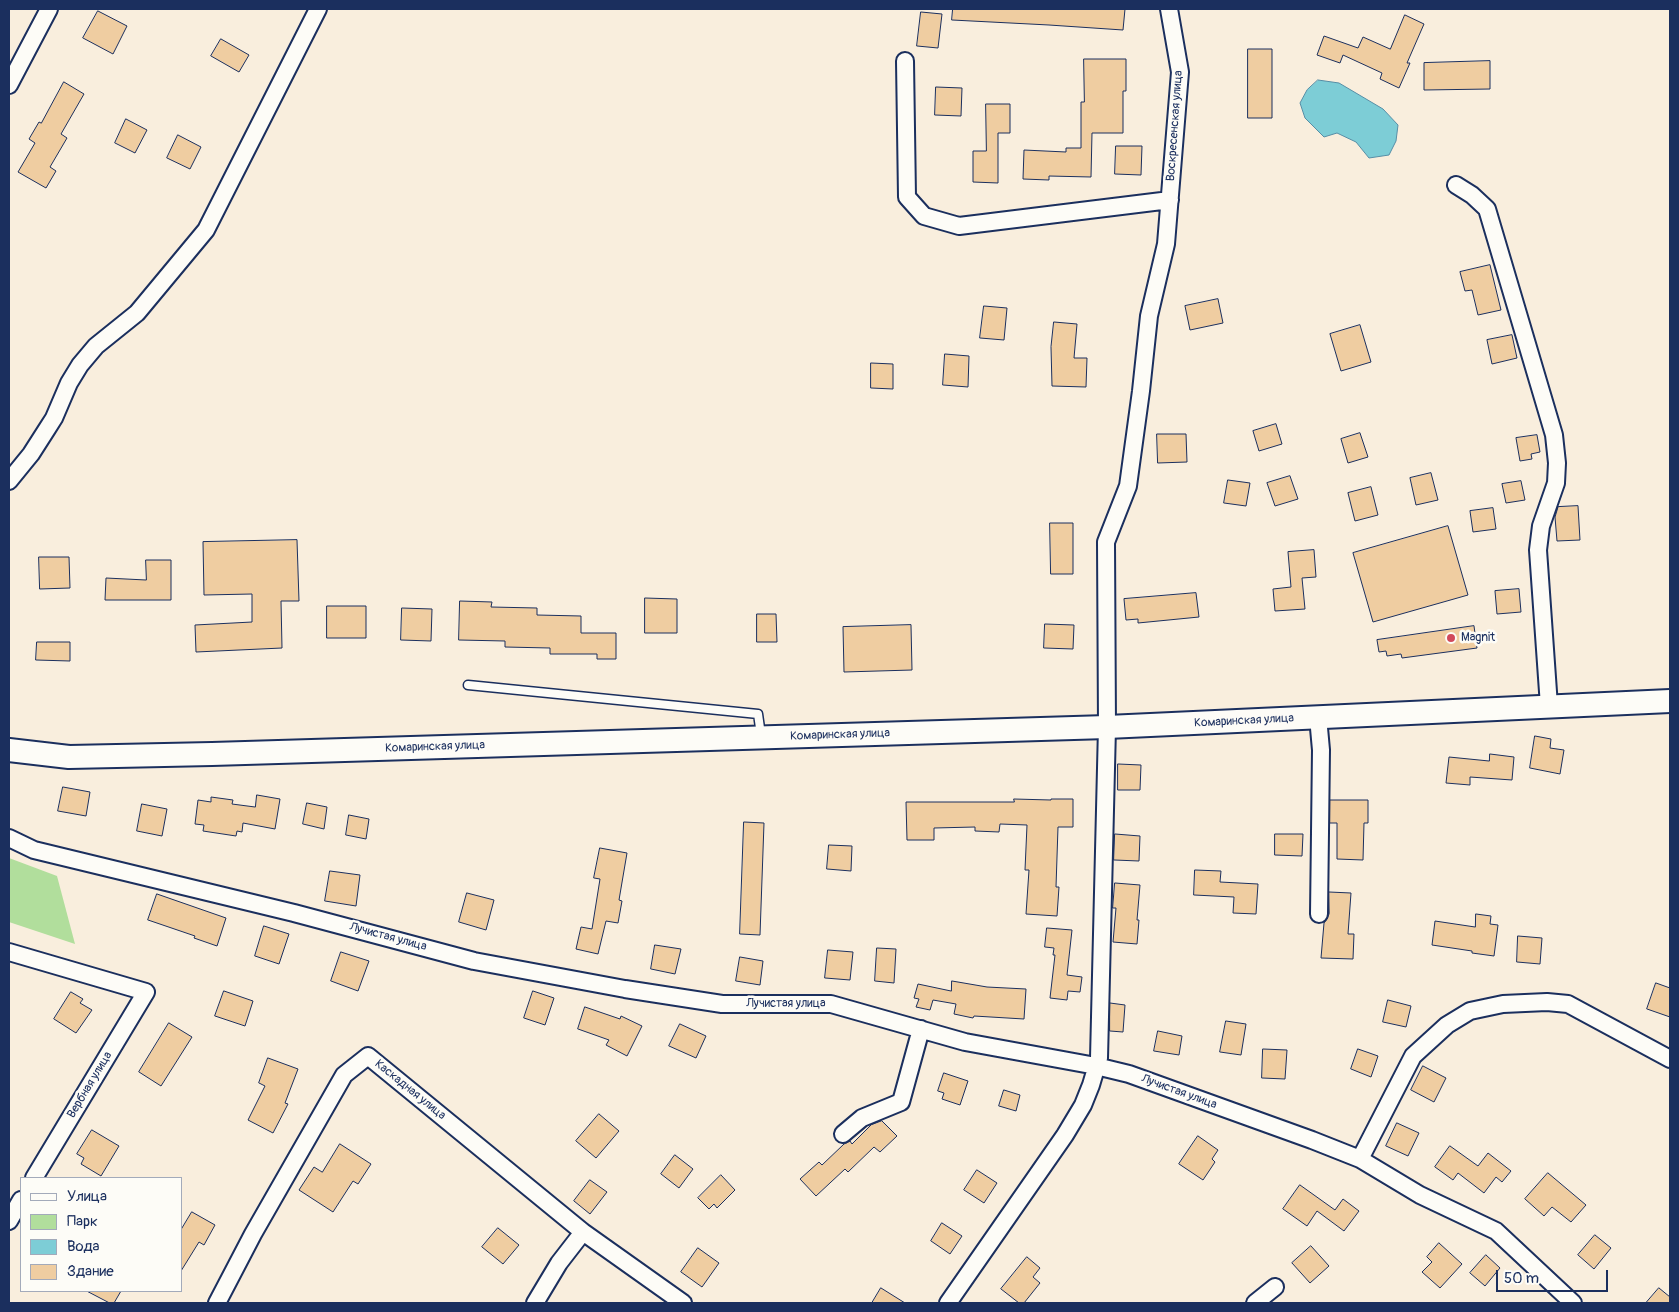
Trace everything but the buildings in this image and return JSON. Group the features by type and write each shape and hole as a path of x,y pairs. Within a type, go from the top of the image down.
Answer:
{"street":[{"path":"9,85 49,9"},
{"path":"9,481 48,429 69,383 80,365 96,346 137,313 206,230 318,9"},
{"name":"Воскресенская улица","path":"949,1303 1065,1135 1082,1105 1091,1084 1098,1058 1107,727 1106,542 1128,486 1149,316 1166,244 1180,72 1169,9"},
{"path":"905,61 907,198 924,216 959,226 1170,200"},
{"path":"1456,186 1472,194 1487,209 1554,435 1557,463 1556,483 1541,526 1538,550 1549,706"},
{"name":"Комаринская улица","path":"9,750 69,757 1107,727 1670,701"},
{"path":"1318,717 1321,750 1319,914"},
{"name":"Лучистая улица","path":"9,838 34,850 294,912 474,960 625,989 722,1004 831,1004 965,1042 1096,1066 1129,1074 1360,1159 1420,1195 1496,1231 1573,1303"},
{"name":"Вербная улица","path":"9,952 146,992 35,1177"},
{"path":"1360,1159 1413,1056 1447,1025 1470,1011 1503,1004 1546,1002 1568,1004 1670,1059"},
{"path":"843,1134 862,1118 901,1102 921,1029"},
{"name":"Каскадная улица","path":"217,1303 253,1234 344,1075 368,1056 582,1232 683,1303"},
{"path":"9,1221 20,1202"},
{"path":"535,1303 559,1263 582,1232"},
{"path":"1255,1303 1275,1287"}],"lane":[{"path":"468,685 758,714 761,737"}],"green space":[{"path":"9,858 57,876 75,944 9,922"}],"water":[{"path":"1318,80 1339,83 1383,109 1398,125 1396,141 1389,155 1369,158 1356,142 1337,133 1324,137 1305,118 1300,103 1307,90"}],"place":[{"name":"Magnit","path":"1451,638"}]}
